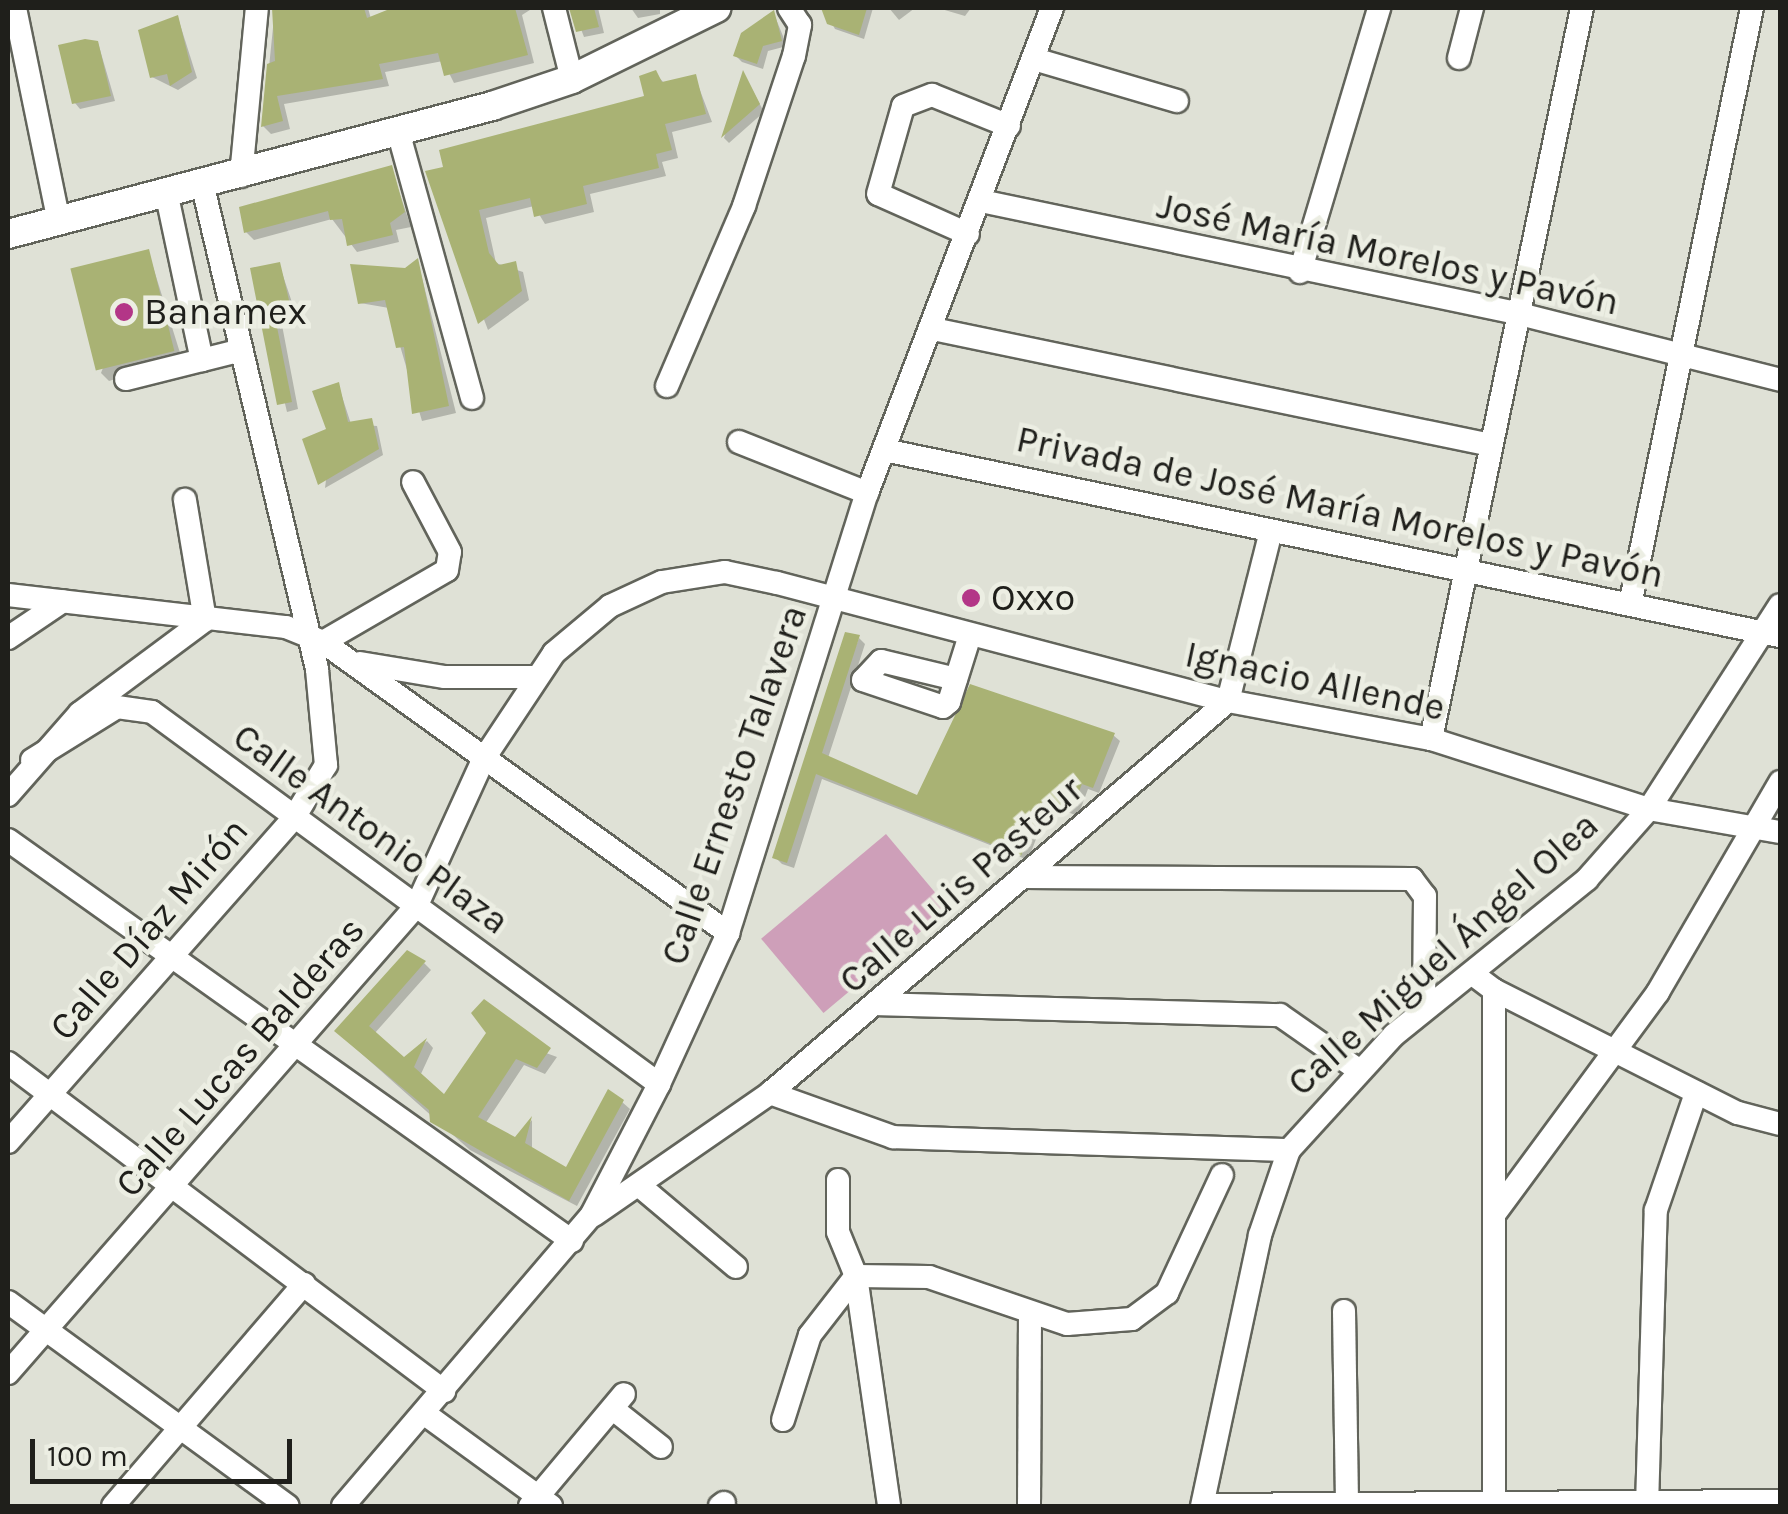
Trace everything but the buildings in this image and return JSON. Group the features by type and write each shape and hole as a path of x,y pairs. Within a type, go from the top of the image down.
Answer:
{"main road":[{"path":"8,234 202,187 572,79 716,8"}],"street":[{"path":"16,8 59,223"},
{"path":"241,176 257,8"},
{"path":"554,8 572,79"},
{"path":"667,386 744,206 794,56 800,25 790,8"},
{"name":"Calle Ernesto Talavera","path":"343,1506 591,1216 660,1084 728,933 867,494 1052,8"},
{"path":"1300,272 1379,8"},
{"path":"1460,58 1472,8"},
{"path":"1431,739 1460,566 1582,8"},
{"path":"1632,600 1678,350 1752,8"},
{"path":"1034,60 1177,101"},
{"path":"968,234 878,194 903,106 932,96 1008,126"},
{"path":"398,132 472,398"},
{"name":"Calle Díaz Mirón","path":"8,1142 296,816 326,766 316,638 237,351 202,187"},
{"path":"167,196 202,360"},
{"name":"José María Morelos y Pavón","path":"981,201 1300,272 1516,313 1678,350 1780,380"},
{"path":"933,329 1486,444"},
{"path":"126,378 237,351"},
{"path":"739,442 867,494"},
{"name":"Privada de José María Morelos y Pavón","path":"884,450 1271,531 1632,600 1772,635"},
{"path":"316,638 446,570 450,552 414,482"},
{"path":"184,500 205,620"},
{"path":"1228,701 1271,531"},
{"name":"Ignacio Allende","path":"535,676 610,606 684,576 725,572 1228,701 1431,739 1649,808 1769,831"},
{"path":"8,596 316,638 728,933"},
{"path":"8,638 63,601"},
{"name":"Calle Miguel Ángel Olea","path":"1202,1506 1260,1235 1289,1150 1357,1069 1587,878 1649,808 1772,635 1780,605"},
{"path":"8,795 32,760 205,620"},
{"path":"956,679 970,635"},
{"path":"354,662 446,677 535,676"},
{"name":"Calle Lucas Balderas","path":"8,1373 174,1188 417,905 484,760 535,676"},
{"name":"Calle Luis Pasteur","path":"591,1216 641,1187 770,1093 1228,701"},
{"name":"Calle Antonio Plaza","path":"32,760 118,707 139,706 296,816 660,1084"},
{"path":"1496,1212 1769,831 1780,782"},
{"path":"8,840 572,1241"},
{"path":"1024,878 1412,878 1426,896 1424,1010"},
{"path":"1474,975 1494,990 1618,1046 1696,1093 1780,1124"},
{"path":"1494,990 1494,1506"},
{"path":"875,1004 1280,1015 1357,1069"},
{"path":"8,1063 444,1391"},
{"path":"770,1093 893,1136 1289,1150"},
{"path":"1647,1503 1656,1210 1696,1093"},
{"path":"856,1276 929,1277 1030,1314 1091,1325 1152,1309 1222,1175"},
{"path":"838,1180 838,1232 856,1276 889,1506"},
{"path":"641,1187 736,1267"},
{"path":"783,1420 810,1335 856,1276"},
{"path":"113,1506 304,1284"},
{"path":"8,1302 288,1506"},
{"path":"1344,1310 1346,1506"},
{"path":"1028,1506 1030,1314"},
{"path":"425,1414 540,1503 618,1402 660,1447"},
{"path":"1202,1506 1780,1501"}],"shaded area":[{"path":"886,834 948,908 823,1013 761,939"}],"place":[{"name":"Banamex","path":"124,312"},
{"name":"Oxxo","path":"971,598"}]}
